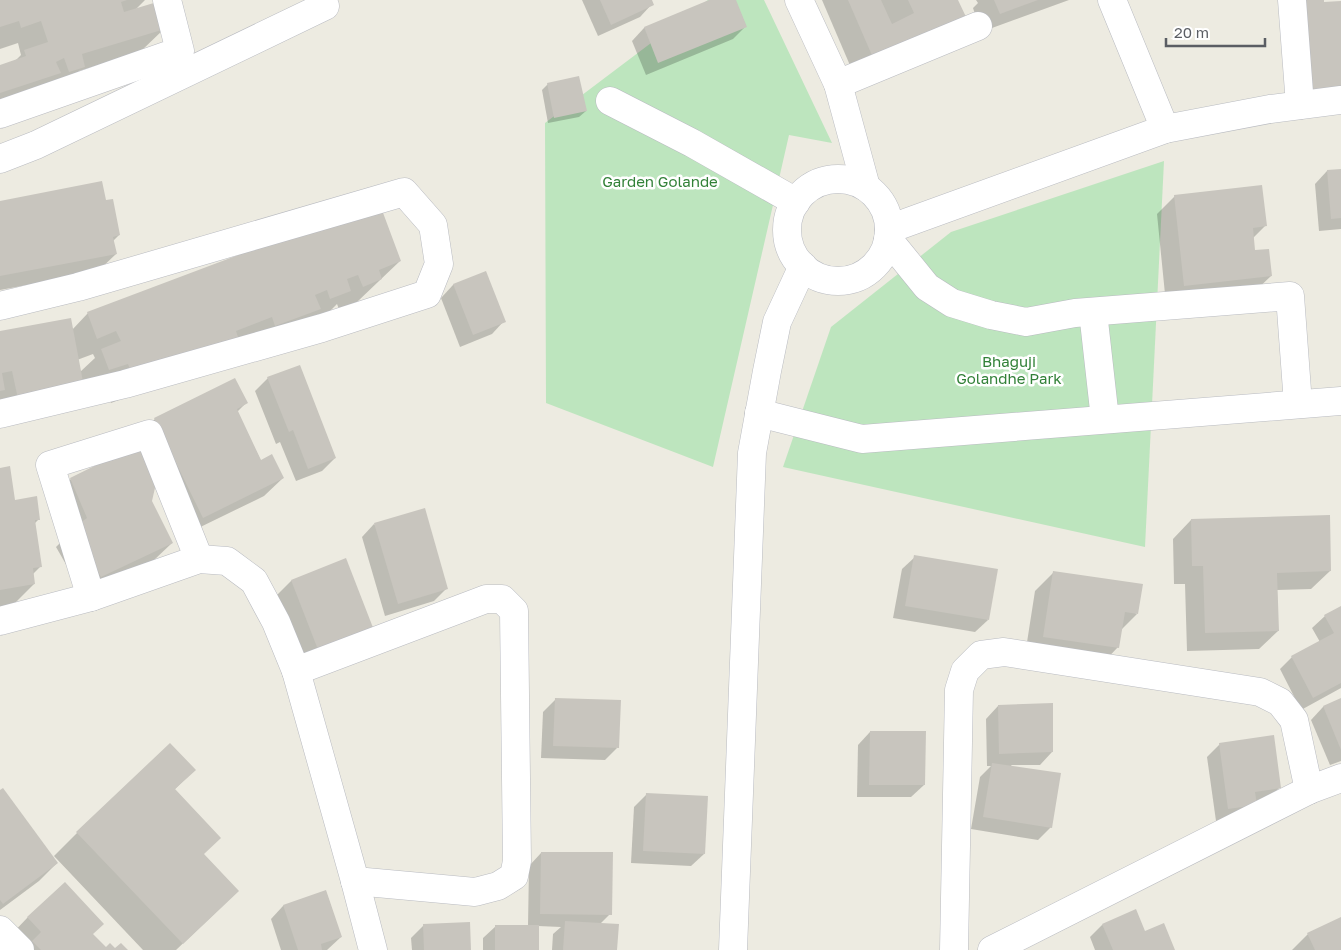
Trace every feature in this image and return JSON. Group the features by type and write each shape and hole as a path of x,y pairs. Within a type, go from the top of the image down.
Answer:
{"street":[{"path":"0,114 180,50 167,0"},
{"path":"800,0 838,84 866,187"},
{"path":"1112,0 1165,129"},
{"path":"1292,0 1300,105"},
{"path":"0,159 36,145 325,6"},
{"path":"838,84 978,26"},
{"path":"889,234 1165,129 1270,109 1341,100"},
{"path":"610,101 692,143 796,202"},
{"path":"828,180 848,180 866,187 885,209 889,234 886,248 881,257 867,271 849,279 839,280 820,277 803,266 796,259 792,250 788,231 791,211 796,202 810,188 828,180"},
{"path":"0,306 78,287 404,192 433,224 439,264 427,294 322,328 125,384 0,414"},
{"path":"889,234 927,287 952,303 991,315 1026,322 1075,313 1290,296 1298,404"},
{"path":"733,950 752,453 766,371 777,322 803,266"},
{"path":"1093,312 1105,419"},
{"path":"759,413 862,439 1341,401"},
{"path":"91,597 50,465 149,434 199,559"},
{"path":"0,621 91,597 199,559 227,561 254,581 276,622 296,671 373,950"},
{"path":"296,671 486,599 502,599 514,611 517,860 514,876 498,886 475,892 355,881"},
{"path":"954,950 959,690 965,671 981,655 1004,652 1260,692 1280,702 1294,720 1309,790"},
{"path":"992,950 1309,790 1341,778"},
{"path":"0,930 20,950"}],"green space":[{"name":"Garden Golande","path":"708,0 764,0 832,143 789,135 713,467 546,403 545,123"},
{"name":"Bhaguji Golandhe Park","path":"1164,161 1145,547 783,467 831,327 951,232"}],"building":[{"path":"0,0 127,0 121,2 124,12 157,2 165,29 82,54 85,67 69,72 64,58 56,62 61,73 0,93 0,65 26,56 24,50 48,42 41,21 21,28 19,21 0,27"},
{"path":"600,0 652,0 654,5 611,25"},
{"path":"709,0 736,0 747,27 658,63 644,27"},
{"path":"848,0 881,0 892,24 914,13 908,0 958,0 967,19 874,60"},
{"path":"994,0 1038,0 1000,14"},
{"path":"1300,0 1341,1 1341,90 1309,93"},
{"path":"579,76 587,111 554,118 547,83"},
{"path":"1341,169 1341,218 1331,219 1327,170"},
{"path":"102,181 106,200 113,199 120,235 113,237 117,254 0,276 0,201"},
{"path":"1262,185 1267,226 1253,228 1255,250 1269,249 1272,276 1184,286 1174,195"},
{"path":"379,202 401,261 379,270 382,279 363,287 358,275 347,279 351,291 330,299 327,290 315,295 321,309 275,326 272,317 236,331 239,340 134,380 128,364 109,370 101,349 121,341 116,331 97,339 87,312"},
{"path":"486,271 506,322 473,335 453,284"},
{"path":"71,318 84,387 18,399 12,371 2,373 5,390 0,391 0,331"},
{"path":"300,365 336,458 308,469 293,430 289,432 267,377"},
{"path":"235,378 248,403 237,409 261,460 272,454 284,478 203,518 154,418"},
{"path":"141,443 157,479 152,501 173,543 101,577 74,527 87,518 70,478"},
{"path":"10,466 15,500 37,496 40,520 35,520 42,567 33,568 35,584 0,590 0,468"},
{"path":"425,508 448,589 398,604 374,523"},
{"path":"1330,515 1331,571 1277,573 1279,631 1205,633 1203,566 1192,566 1191,519"},
{"path":"914,555 998,569 989,620 905,606"},
{"path":"346,558 377,638 322,660 291,580"},
{"path":"1053,571 1143,584 1138,614 1125,612 1119,648 1043,637"},
{"path":"1341,606 1341,683 1313,698 1291,656 1334,633 1324,615"},
{"path":"555,698 621,700 619,748 553,746"},
{"path":"1341,698 1341,750 1323,706"},
{"path":"1053,703 1053,752 999,754 998,705"},
{"path":"870,731 926,731 925,785 869,785"},
{"path":"1274,735 1281,788 1255,792 1257,805 1228,809 1219,743"},
{"path":"170,743 196,770 175,789 221,838 204,854 239,891 183,944 76,832"},
{"path":"992,763 1061,773 1052,828 983,817"},
{"path":"3,788 58,863 3,904 0,900 0,790"},
{"path":"646,793 708,796 705,854 643,851"},
{"path":"541,852 613,852 612,915 540,914"},
{"path":"65,882 104,924 93,934 106,947 110,943 115,948 121,943 128,950 41,950 32,941 41,932 27,917"},
{"path":"326,890 342,937 321,944 322,950 298,950 283,905"},
{"path":"1136,909 1145,931 1164,923 1175,950 1113,950 1102,924"},
{"path":"1341,917 1341,950 1315,950 1307,933"},
{"path":"565,921 619,924 617,950 563,950"},
{"path":"470,922 471,950 424,950 423,924"},
{"path":"495,925 539,925 539,950 495,950"}]}
